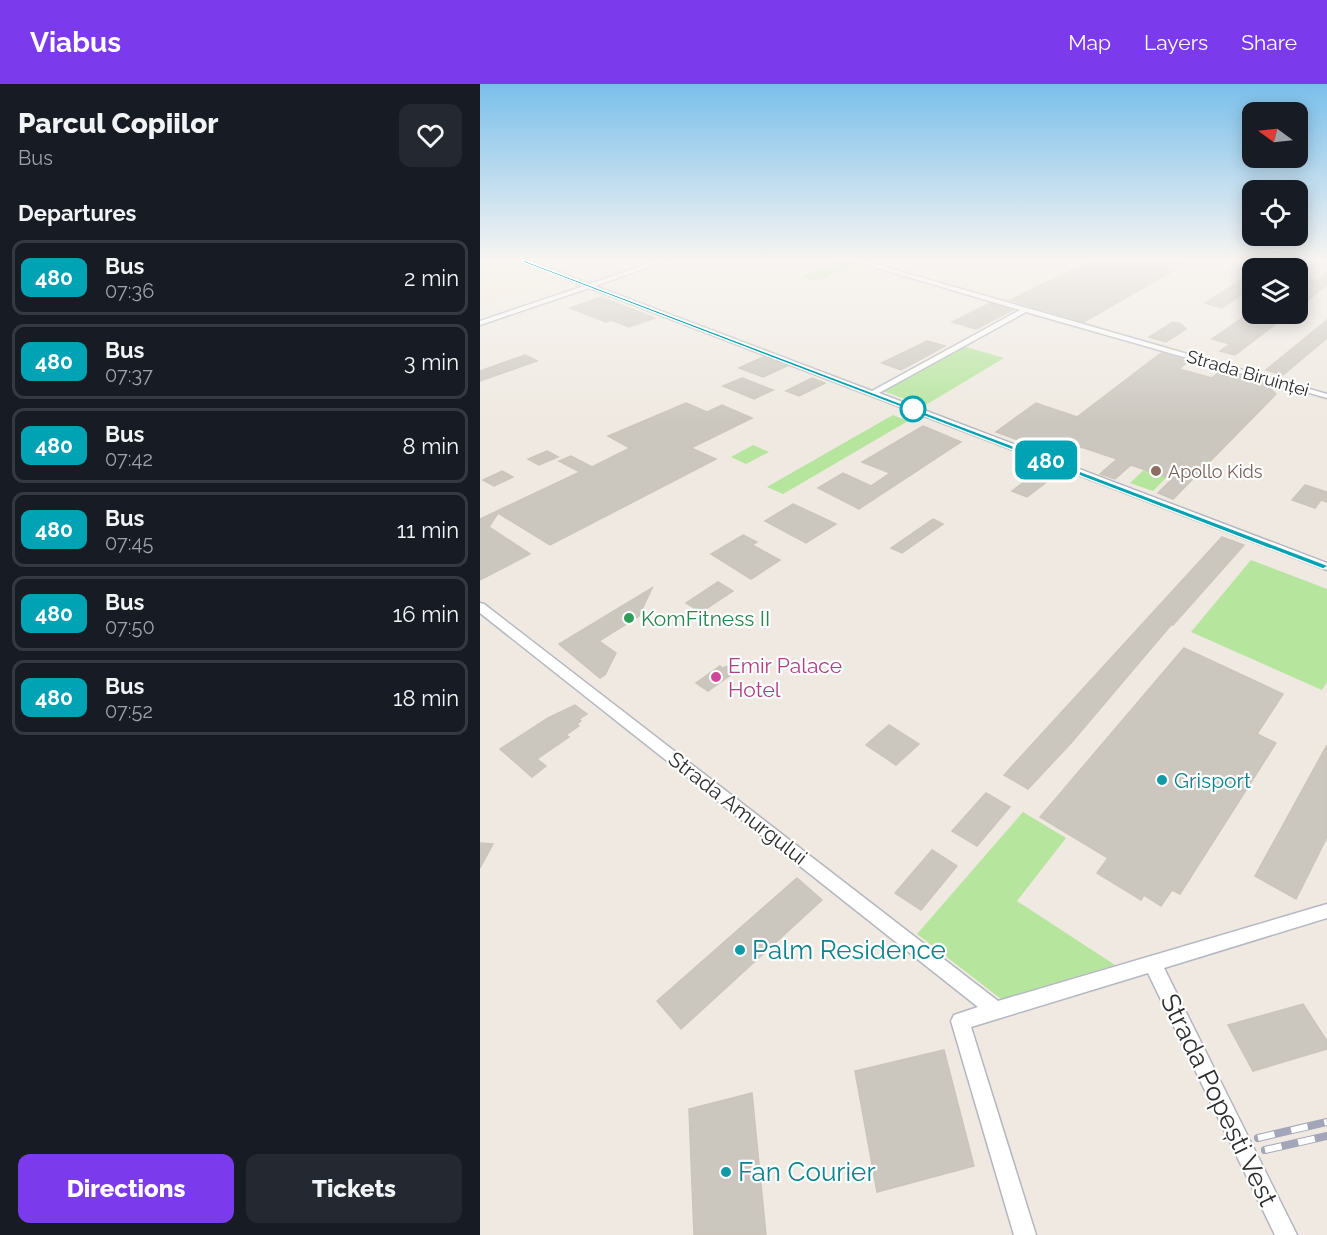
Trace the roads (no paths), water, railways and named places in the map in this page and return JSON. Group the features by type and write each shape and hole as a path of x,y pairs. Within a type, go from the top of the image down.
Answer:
{"street":[{"path":"480,323 504,315"},
{"path":"664,315 1327,567"},
{"path":"872,394 1016,315"},
{"name":"Strada Biruinței","path":"1046,315 1327,396"},
{"name":"Strada Amurgului","path":"480,607 996,1010"},
{"path":"1025,1235 960,1021 1327,911"},
{"name":"Strada Popești Vest","path":"1153,964 1286,1235"}],"railway":[{"path":"1258,1138 1327,1122"},
{"path":"1265,1150 1327,1136"}],"place":[{"name":"Apollo Kids","path":"1156,471"},
{"name":"KomFitness II","path":"629,618"},
{"name":"Emir Palace Hotel","path":"716,677"},
{"name":"Grisport","path":"1162,780"},
{"name":"Palm Residence","path":"740,950"},
{"name":"Fan Courier","path":"726,1172"}]}
